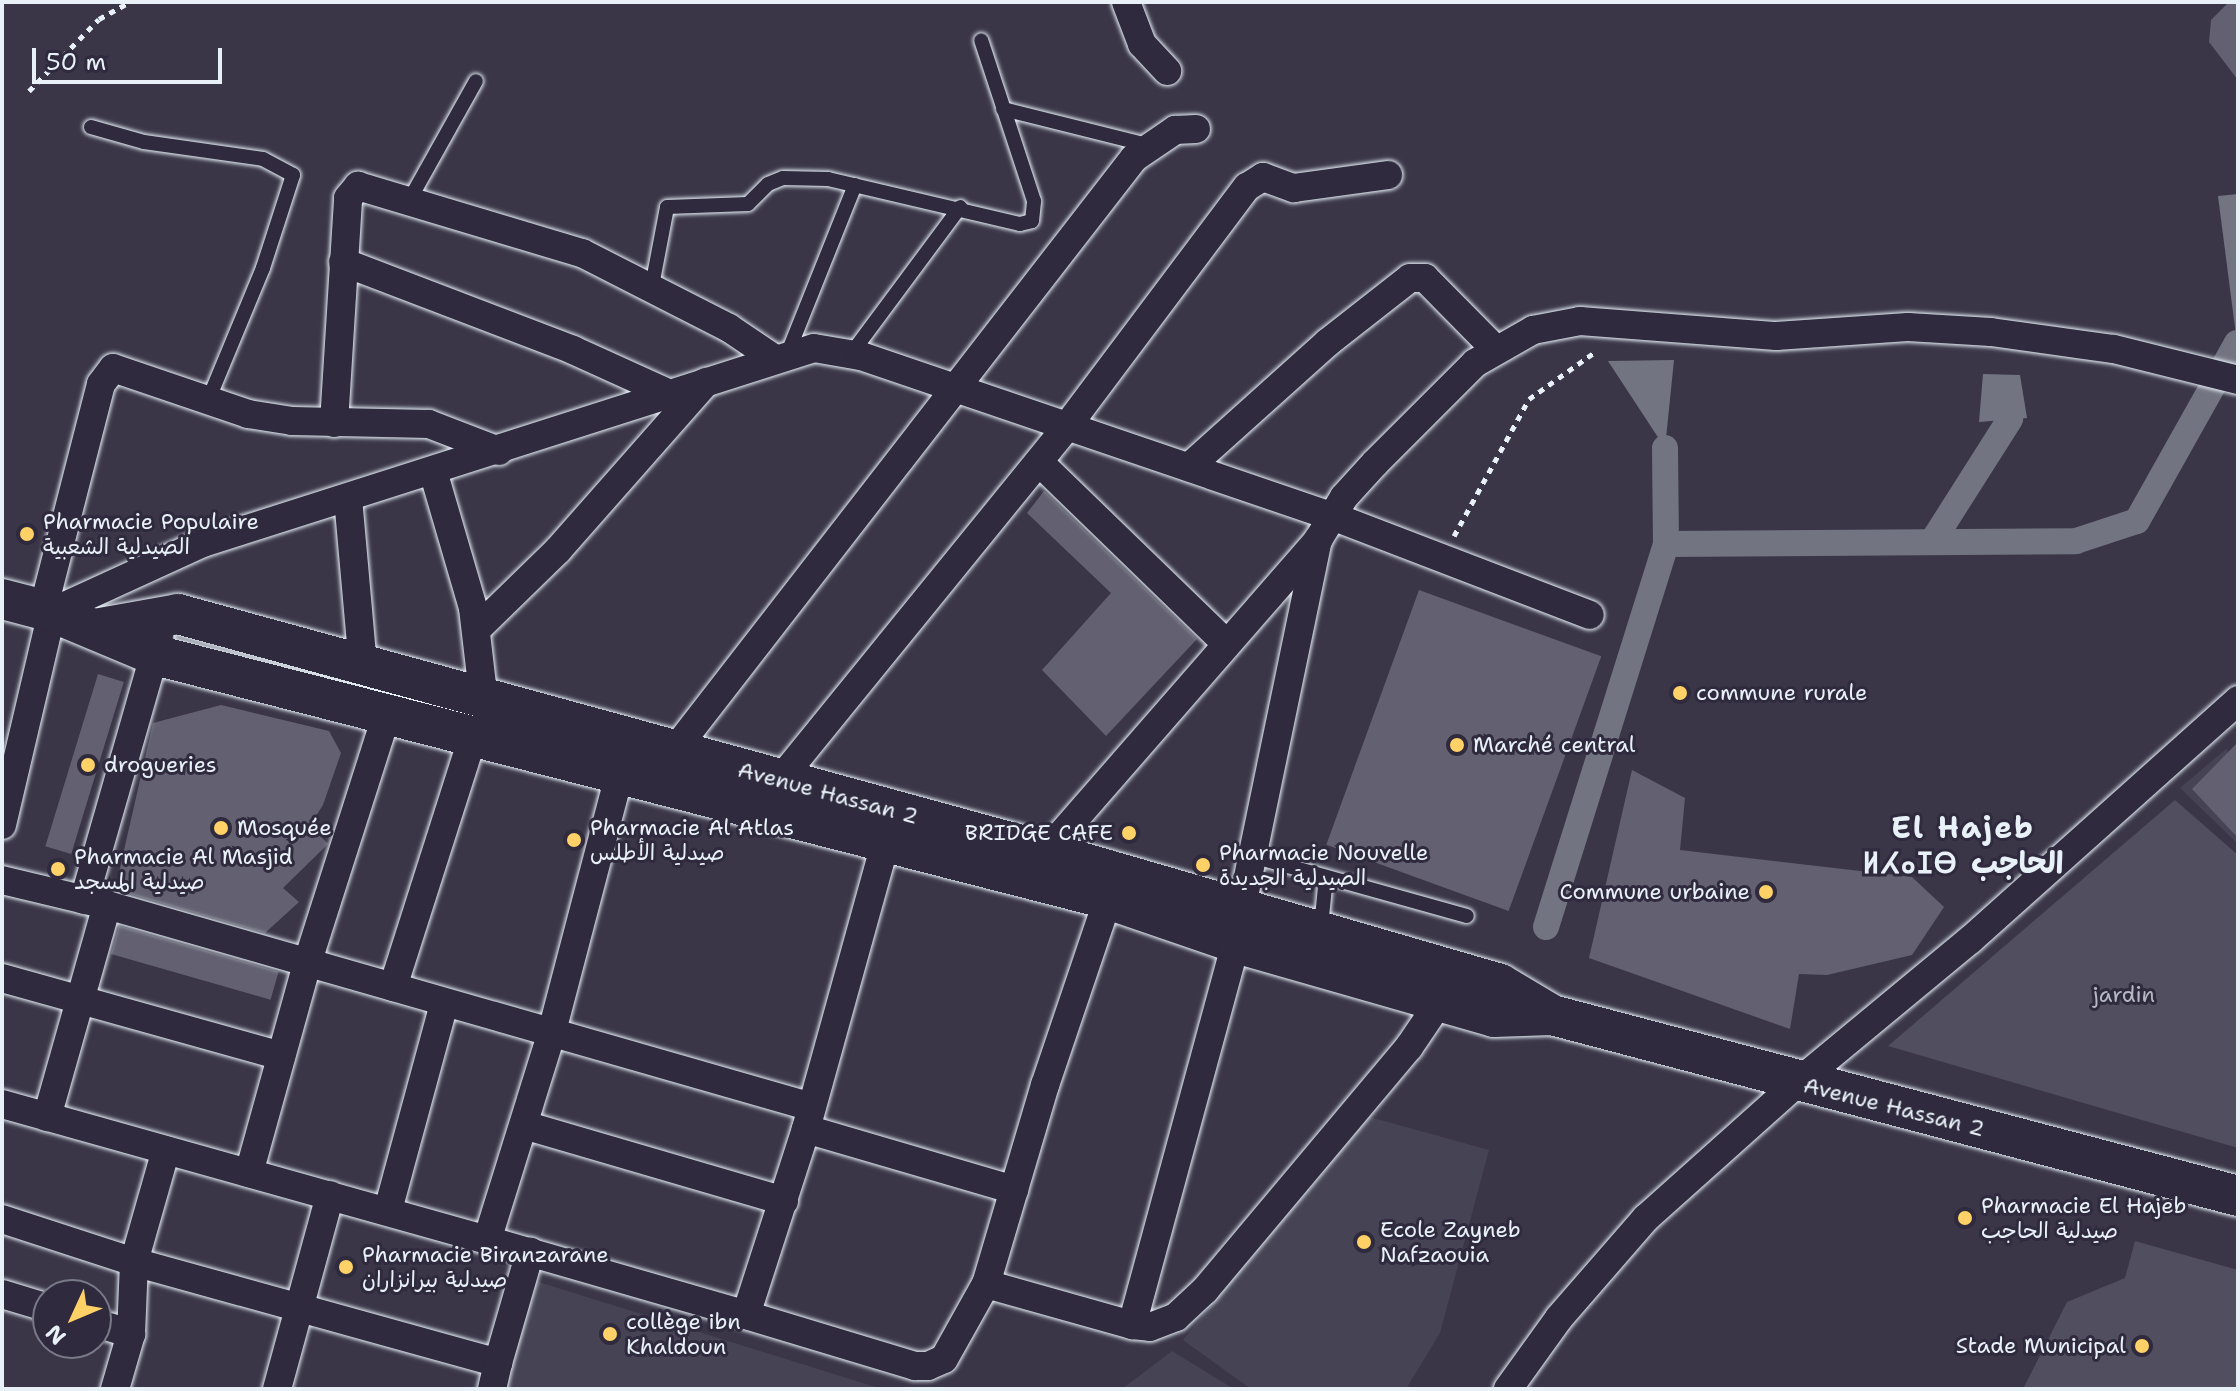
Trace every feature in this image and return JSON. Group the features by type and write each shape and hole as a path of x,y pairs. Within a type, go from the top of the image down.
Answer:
{"main road":[{"name":"Avenue Hassan 2","path":"2,599 48,611 155,655 386,717 479,719 674,751 1046,852 1440,1001 1494,1017 1552,1015"},
{"name":"Avenue Hassan 2","path":"95,629 165,614 211,623 363,666 479,719 620,772 885,844 1108,899 1239,927 1321,932 1500,984 1552,1015 1797,1083 2238,1196"},
{"path":"203,667 211,623"}],"street":[{"path":"1126,2 1142,44 1167,71"},
{"path":"674,751 951,389 1147,145 1175,130 1196,129"},
{"path":"779,781 1039,462 1253,182 1267,177 1294,188 1388,175"},
{"path":"334,423 343,262 351,190 371,187 582,253 652,286 781,357"},
{"path":"343,262 573,350 670,394"},
{"path":"1189,467 1327,343 1410,278 1425,278 1495,349"},
{"path":"1046,852 1421,415 1495,349 1533,330 1580,321 1776,336 1933,328 2114,349 2238,380"},
{"path":"48,611 203,543 814,348 851,354 1065,429 1189,467 1325,528 1444,559 1590,615"},
{"path":"2,825 48,611 106,373 119,368 207,403 292,421 429,424 499,451"},
{"path":"476,630 558,550 706,382"},
{"path":"1039,462 1224,641"},
{"path":"393,987 479,719 476,630 433,471"},
{"path":"348,498 363,666"},
{"path":"1132,1325 1239,927 1325,528"},
{"path":"47,1117 78,999 95,903 165,614"},
{"path":"1508,1389 1559,1318 1646,1218 1797,1083 1970,940 2238,700"},
{"path":"249,1173 307,964 386,717"},
{"path":"487,1240 551,1035 620,772"},
{"path":"746,1315 809,1118 885,844"},
{"path":"2,880 393,987 551,1035 809,1118 1014,1190"},
{"path":"2,1104 388,1210 915,1366 928,1366 944,1359 986,1284 1108,899"},
{"path":"2,978 281,1056"},
{"path":"986,1284 1132,1325 1163,1323 1205,1290 1409,1047 1440,1001"},
{"path":"388,1210 444,1004"},
{"path":"524,1125 784,1201"},
{"path":"115,1389 131,1334 134,1262 166,1150"},
{"path":"277,1389 330,1195"},
{"path":"2,1219 134,1262 297,1308 495,1376 530,1252"},
{"path":"2,1294 32,1303"},
{"path":"112,1328 131,1334"}],"lane":[{"path":"652,286 670,205 748,204 768,184 783,178 855,185 960,207 1020,224 1032,221 1034,201 981,40"},
{"path":"410,199 476,81"},
{"path":"1003,109 1147,145"},
{"path":"91,127 144,142 263,159 293,175 263,268 207,403"},
{"path":"781,357 855,185"},
{"path":"851,354 960,207"},
{"path":"1252,856 1467,916"},
{"path":"1321,932 1326,877"}],"path":[{"path":"29,91 99,19 130,2"},
{"path":"1444,559 1529,399 1595,352"}],"shaded area":[{"path":"2226,749 2238,762 2238,844 2180,788"},
{"name":"Ecole Zayneb Nafzaouia","path":"1366,1116 1489,1150 1440,1333 1406,1389 1251,1389 1183,1340"},
{"name":"collège ibn Khaldoun","path":"529,1279 882,1389 501,1389"},
{"path":"1172,1351 1234,1389 1122,1389"}],"green space":[{"name":"jardin","path":"2175,800 2238,855 2238,1148 1888,1046"},
{"name":"Stade Municipal","path":"2135,1241 2238,1270 2238,1389 2023,1389 2067,1302 2125,1278"}],"water":[{"path":"2238,194 2238,343 2237,343 2218,196"},
{"path":"1674,360 1665,448 1608,361"},
{"path":"1983,374 2020,375 2027,418 1979,422"}],"building":[{"path":"2229,2 2238,2 2238,80 2209,42 2211,20"},
{"path":"1044,491 1197,639 1106,736 1042,670 1111,593 1027,513"},
{"path":"1419,590 1601,656 1509,911 1326,845"},
{"name":"drogueries","path":"98,674 124,682 71,854 45,846"},
{"name":"Mosquée","path":"221,705 329,731 341,753 323,805 310,825 328,844 283,888 299,902 265,933 123,892 125,884 117,881 153,723"},
{"path":"2238,742 2238,838 2192,789"},
{"name":"Commune urbaine","path":"1632,770 1685,798 1680,850 1912,877 1944,907 1912,955 1827,975 1799,974 1790,1029 1589,958"},
{"path":"119,926 279,972 271,1000 111,954"}],"waterway":[{"path":"1666,544 2076,541 2137,521 2237,343"},
{"path":"1932,542 2010,419"},
{"path":"1546,927 1666,544 1665,448"}],"place":[{"name":"Pharmacie Populaire الصيدلية الشعبية","path":"27,534"},
{"name":"commune rurale","path":"1680,693"},
{"name":"Marché central","path":"1457,745"},
{"name":"drogueries","path":"88,765"},
{"name":"Mosquée","path":"221,828"},
{"name":"BRIDGE CAFE","path":"1129,833"},
{"name":"Pharmacie Al Atlas صيدلية الأطلس","path":"574,840"},
{"name":"Pharmacie Nouvelle الصيدلية الجديدة","path":"1203,865"},
{"name":"Pharmacie Al Masjid صيدلية المسجد","path":"58,869"},
{"name":"Commune urbaine","path":"1766,892"},
{"name":"Pharmacie El Hajeb صيدلية الحاجب","path":"1965,1218"},
{"name":"Ecole Zayneb Nafzaouia","path":"1364,1242"},
{"name":"Pharmacie Biranzarane صيدلية بيرانزاران","path":"346,1267"},
{"name":"collège ibn Khaldoun","path":"610,1334"},
{"name":"Stade Municipal","path":"2142,1346"}],"district":[{"name":"El Hajeb ⵍⵃⴰⵊⴱ الحاجب","path":"1963,845"}]}
